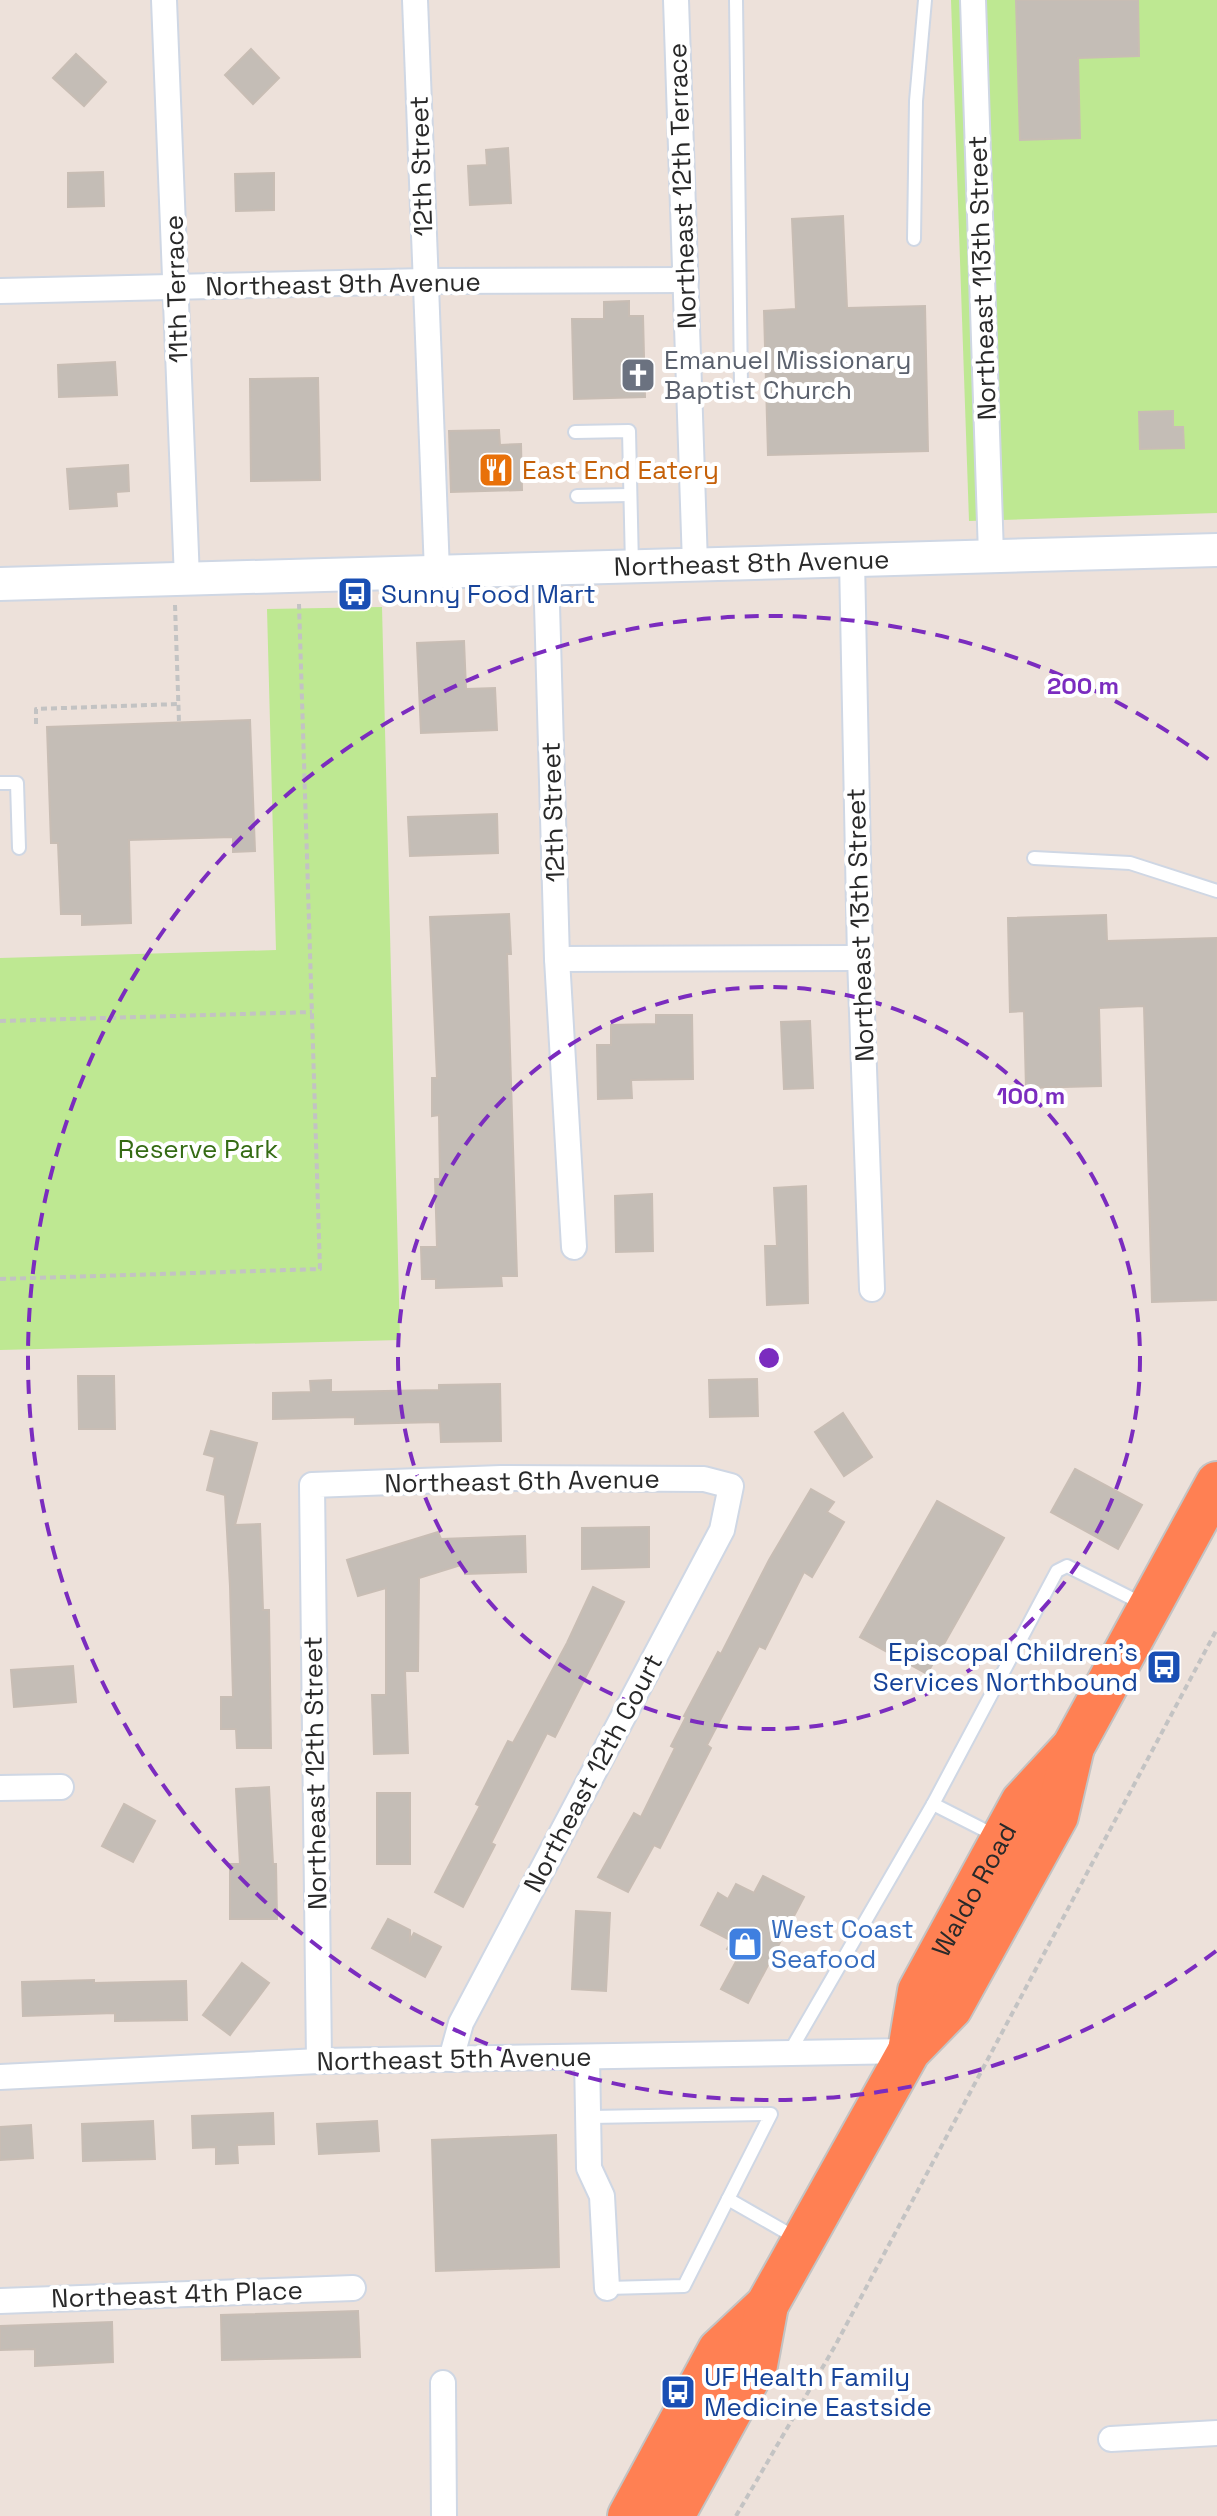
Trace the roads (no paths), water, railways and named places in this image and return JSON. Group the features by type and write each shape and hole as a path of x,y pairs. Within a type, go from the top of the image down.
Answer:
{"highway":[{"name":"Waldo Road","path":"909,2051 919,1991 1022,1802 1073,1747 1217,1483"},
{"name":"Waldo Road","path":"629,2516 719,2350 767,2305 909,2051 951,2008 1057,1816 1073,1747"},
{"name":"Waldo Road","path":"673,2516 756,2365 767,2305"}],"street":[{"name":"11th Terrace","path":"164,0 176,288 181,592"},
{"name":"12th Street","path":"415,0 437,572"},
{"name":"Northeast 12th Terrace","path":"676,0 695,564"},
{"name":"Northeast 113th Street","path":"973,0 991,555"},
{"name":"Northeast 9th Avenue","path":"0,291 426,281 686,280"},
{"name":"Northeast 8th Avenue","path":"0,584 181,592 437,572 1217,550"},
{"name":"Northeast 13th Street","path":"852,560 860,958 872,1289"},
{"name":"12th Street","path":"546,569 557,959"},
{"path":"574,1247 557,959 860,958"},
{"name":"Northeast 6th Avenue","path":"312,1485 501,1478 704,1479 731,1486"},
{"name":"Northeast 12th Street","path":"312,1485 319,2061"},
{"name":"Northeast 12th Court","path":"451,2059 461,2023 722,1530 731,1486"},
{"path":"0,1788 61,1787"},
{"name":"Northeast 5th Avenue","path":"0,2077 319,2061 909,2051"},
{"path":"587,2057 589,2168 602,2196 607,2288"},
{"name":"Northeast 4th Place","path":"0,2301 353,2288"},
{"path":"443,2383 444,2516"},
{"path":"1111,2439 1217,2433"}],"lane":[{"path":"736,0 741,385"},
{"path":"914,239 916,101 925,0"},
{"path":"575,432 629,431 632,566"},
{"path":"577,496 630,495"},
{"path":"0,783 17,783 19,848"},
{"path":"1034,858 1130,863 1217,891"},
{"path":"789,2053 933,1804 1057,1571 1067,1566 1149,1608"},
{"path":"933,1804 1002,1839"},
{"path":"590,2117 771,2114 684,2286 607,2288"},
{"path":"728,2199 803,2242"}],"place":[{"name":"Emanuel Missionary Baptist Church","path":"638,375"},
{"name":"East End Eatery","path":"496,470"},
{"name":"Sunny Food Mart","path":"355,594"},
{"name":"Episcopal Children's Services Northbound","path":"1164,1667"},
{"name":"West Coast Seafood","path":"745,1944"},
{"name":"UF Health Family Medicine Eastside","path":"678,2392"}],"park label":[{"name":"Reserve Park","path":"198,1149"}]}
